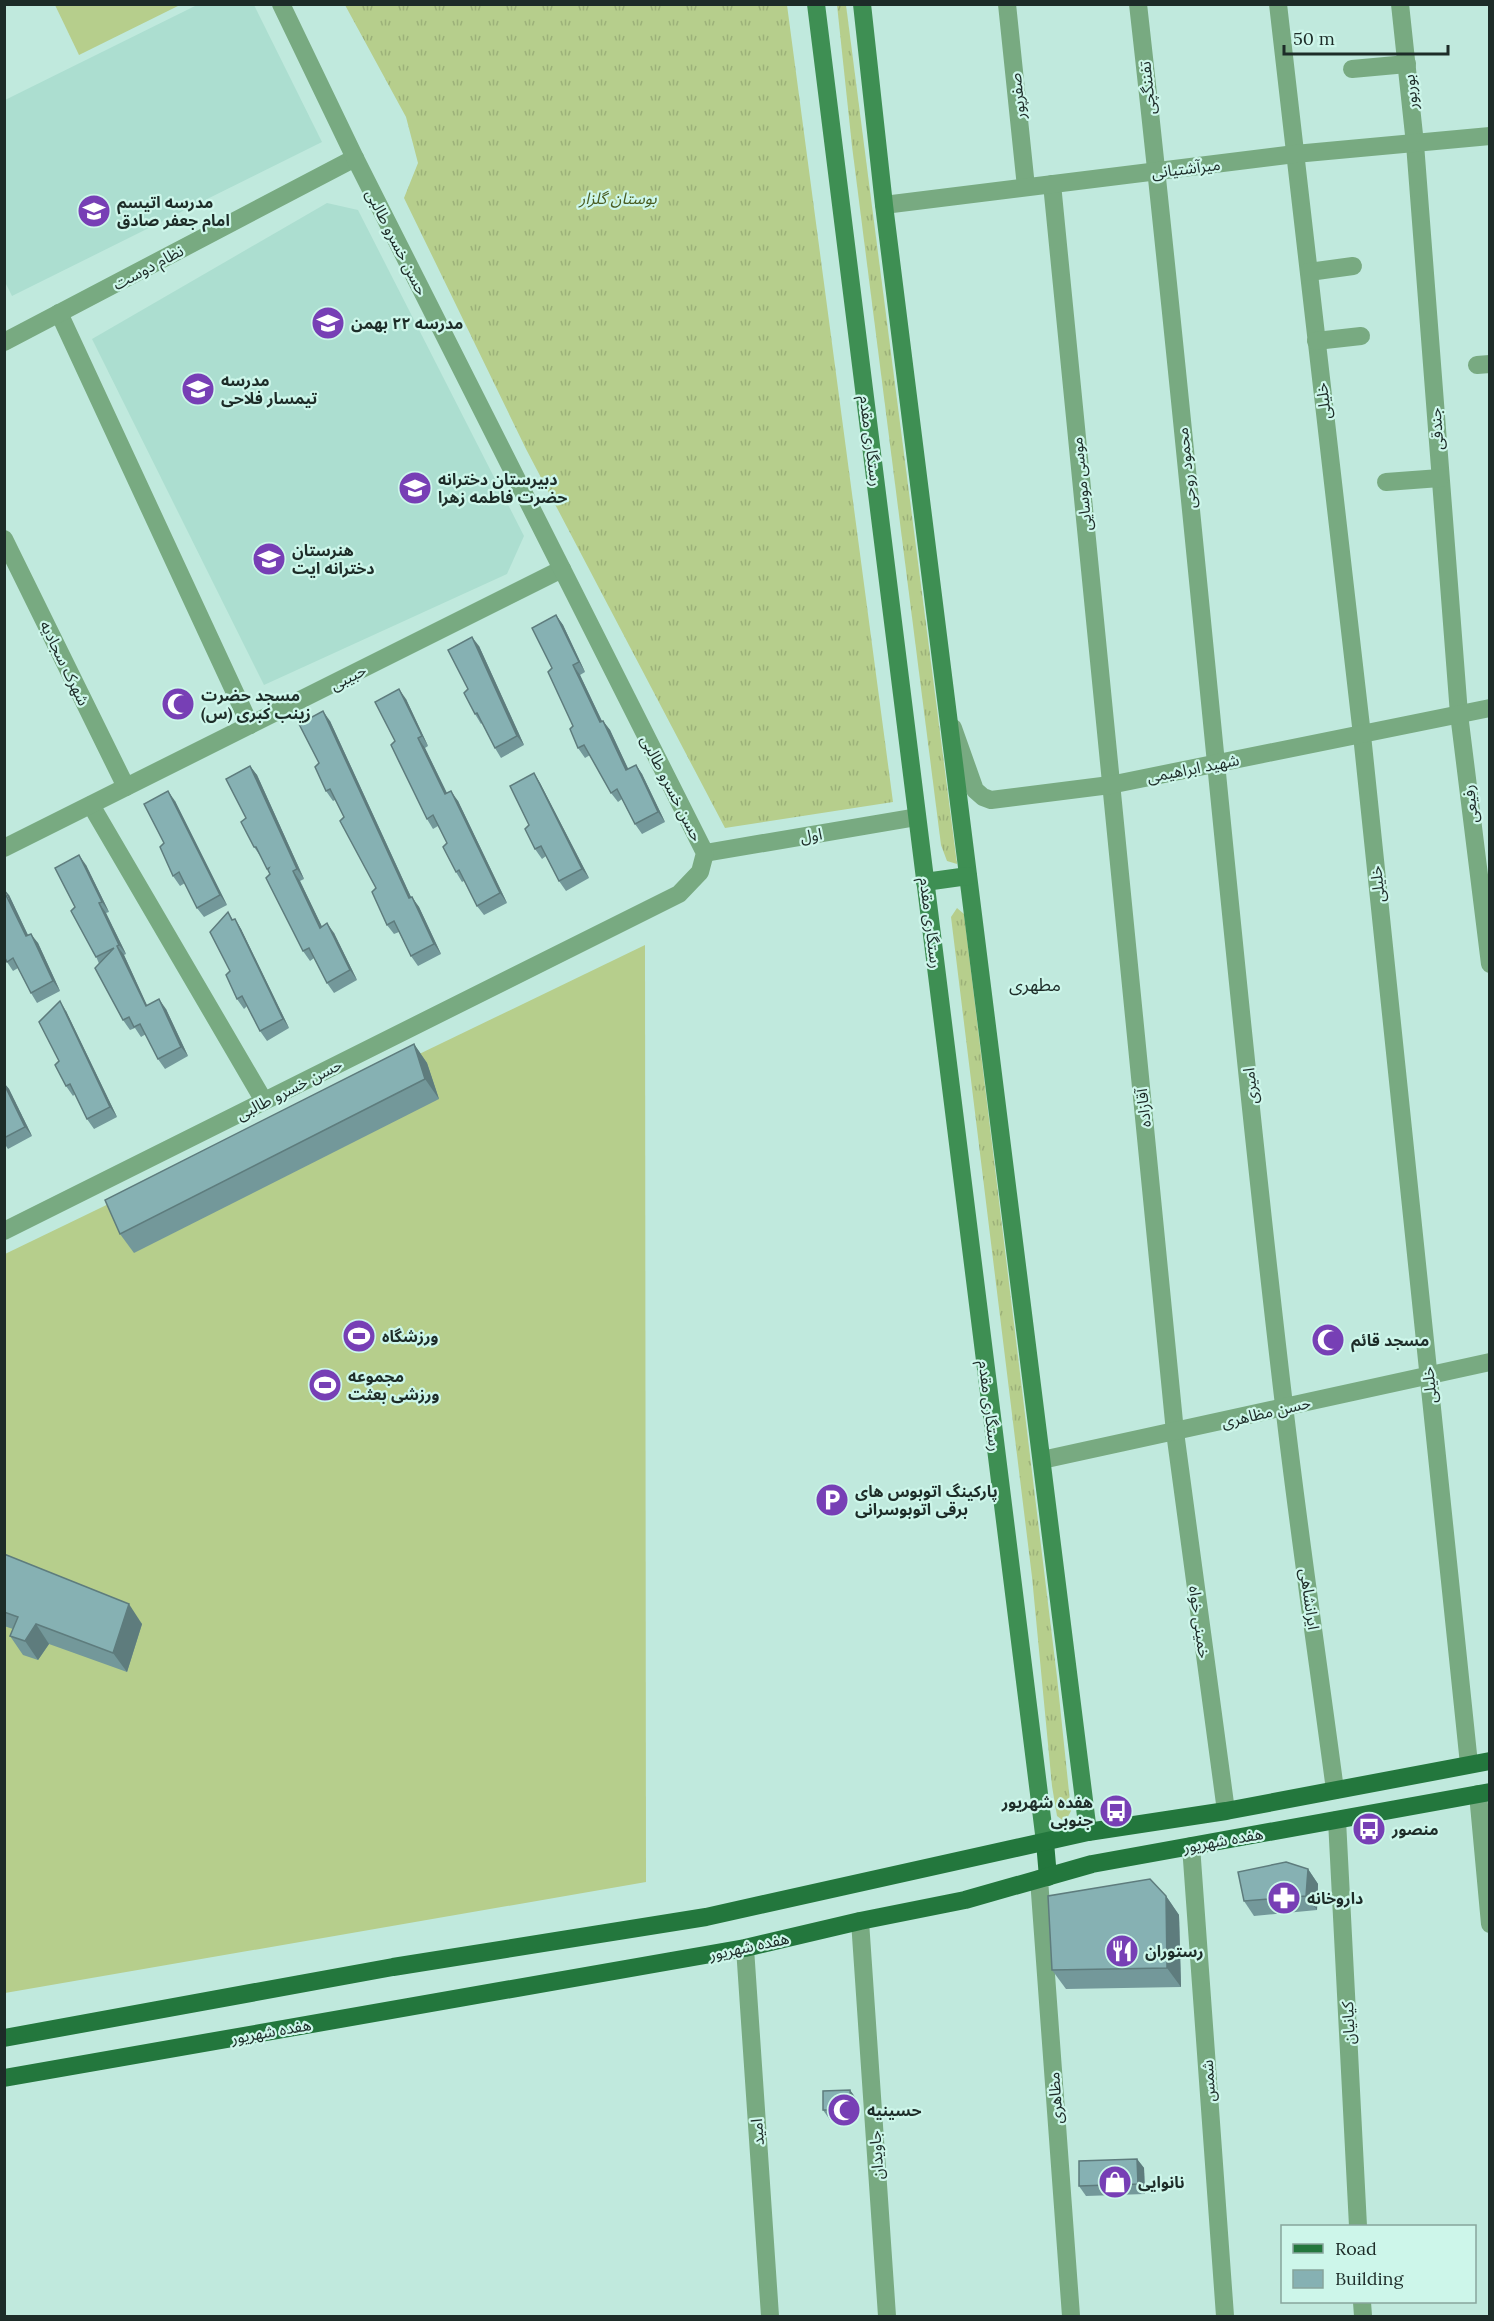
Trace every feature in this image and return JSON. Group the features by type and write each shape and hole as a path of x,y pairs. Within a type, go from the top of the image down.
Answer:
{"main road":[{"name":"رستگاری مقدم","path":"816,4 1044,1842"},
{"path":"862,4 884,205 1092,1864"},
{"path":"925,882 968,876"},
{"name":"هفده شهریور","path":"4,2038 393,1967 706,1917 1088,1833 1226,1811 1490,1761"},
{"name":"هفده شهریور","path":"4,2078 745,1948 964,1900 1092,1864 1484,1793"},
{"path":"1044,1842 1044,1878"}],"street":[{"name":"حسن خسرو طالبی","path":"4,1231 679,894 700,872 705,853 355,158 281,4"},
{"name":"صفرپور","path":"1007,4 1026,187"},
{"name":"تفننگچی","path":"1138,4 1156,171"},
{"name":"خلیلی","path":"1278,4 1362,735 1469,1764"},
{"name":"بوربور","path":"1400,4 1415,144"},
{"path":"1352,69 1407,64"},
{"name":"میرآشتیانی","path":"884,205 1295,154 1490,136"},
{"name":"جندقی","path":"1415,144 1459,714"},
{"name":"نظام دوست","path":"4,342 355,158"},
{"name":"محمود روحی","path":"1156,171 1215,764"},
{"name":"موسی موسایی","path":"1052,184 1110,784"},
{"path":"1309,272 1353,266"},
{"path":"59,313 250,725"},
{"path":"1317,341 1361,336"},
{"path":"1386,482 1440,478"},
{"name":"شهرک سجادیه","path":"4,538 126,788"},
{"name":"حبیبی","path":"4,848 562,569"},
{"name":"شهید ابراهیمی","path":"949,716 975,790 991,800 1110,784 1490,708"},
{"name":"رفیعی","path":"1459,714 1490,964"},
{"name":"امیری","path":"1215,764 1284,1408"},
{"name":"آقازاده","path":"1110,784 1175,1432"},
{"path":"91,805 264,1101"},
{"name":"اول","path":"705,853 917,817"},
{"name":"حسن مظاهری","path":"1042,1460 1490,1362"},
{"name":"ایرانشاهی","path":"1284,1408 1335,1790"},
{"name":"خمینی خواه","path":"1175,1432 1226,1811"},
{"path":"1484,1793 1484,1842 1490,1924"},
{"name":"کیانیان","path":"1337,1820 1358,2225"},
{"name":"شمس","path":"1191,1846 1225,2316"},
{"name":"مظاهری","path":"1044,1878 1071,2316"},
{"name":"جاویدان","path":"860,1921 887,2316"},
{"name":"امید","path":"745,1948 770,2316"}],"shaded area":[{"name":"مدرسه اتیسم امام جعفر صادق","path":"197,5 254,5 322,142 12,296 4,280 5,100"},
{"path":"327,203 358,210 524,536 507,574 264,685 92,339"}],"green space":[{"path":"55,4 180,5 79,55"},
{"name":"بوستان گلزار","path":"345,5 787,5 893,802 725,828 526,449 404,198 418,163 406,117"},
{"path":"837,5 846,5 957,864 947,861 941,845 852,146"},
{"path":"957,908 964,914 1057,1677 1071,1811 1065,1822 1057,1816 1052,1786 1032,1577 951,917"},
{"name":"مجموعه ورزشی بعثت","path":"645,945 646,1882 5,1993 5,1254"}],"building":[{"path":"556,615 579,662 573,665 600,722 603,721 626,770 636,765 658,812 635,824 617,789 611,793 584,745 578,748 570,729 573,726 548,672 552,668 532,628"},
{"path":"472,637 517,736 495,748 464,693 468,689 448,650"},
{"path":"399,689 422,736 418,738 445,794 451,791 500,893 477,906 459,870 456,872 443,847 447,843 433,815 427,819 391,745 395,741 375,702"},
{"path":"323,711 409,898 412,897 434,944 411,956 394,921 387,925 372,892 376,888 340,821 344,817 330,789 326,791 315,767 319,763 299,724"},
{"path":"250,766 297,869 293,871 320,928 327,923 350,970 327,983 309,948 303,951 266,878 270,874 269,868 267,869 241,822 246,818 226,779"},
{"path":"534,773 582,869 559,881 541,846 535,849 525,829 529,825 510,786"},
{"path":"168,791 220,895 197,908 179,872 173,876 160,847 164,843 144,804"},
{"path":"79,855 102,902 99,903 119,945 117,946 146,1006 159,999 181,1047 158,1059 140,1024 134,1027 129,1017 123,1020 95,968 114,948 96,957 71,911 75,907 55,868"},
{"path":"4,891 26,936 31,934 53,981 31,993 13,958 7,962 4,956"},
{"path":"228,912 232,920 235,919 283,1019 260,1031 242,996 237,999 226,975 230,971 210,932"},
{"path":"60,1001 110,1107 87,1119 70,1084 66,1086 55,1065 59,1061 39,1022"},
{"path":"414,1044 425,1079 120,1234 105,1200"},
{"path":"4,1084 25,1127 4,1138"},
{"path":"4,1554 129,1604 113,1653 36,1624 25,1641 10,1636 18,1617 4,1612"},
{"path":"1286,1862 1308,1869 1306,1896 1244,1901 1238,1872"},
{"name":"رستوران","path":"1150,1879 1166,1896 1167,1968 1052,1970 1048,1896"},
{"path":"850,2090 851,2110 823,2110 823,2091"},
{"path":"1137,2159 1138,2184 1079,2186 1079,2161"}],"place":[{"name":"مدرسه اتیسم امام جعفر صادق","path":"94,211"},
{"name":"مدرسه ۲۲ بهمن","path":"328,323"},
{"name":"مدرسه تیمسار فلاحی","path":"198,389"},
{"name":"دبیرستان دخترانه حضرت فاطمه زهرا","path":"415,488"},
{"name":"هنرستان دخترانه ایت","path":"269,559"},
{"name":"مسجد حضرت زینب کبری (س)","path":"178,704"},
{"name":"ورزشگاه","path":"359,1336"},
{"name":"مسجد قائم","path":"1328,1340"},
{"name":"مجموعه ورزشی بعثت","path":"325,1385"},
{"name":"پارکینگ اتوبوس های برقی اتوبوسرانی","path":"832,1500"},
{"name":"هفده شهریور جنوبی","path":"1116,1811"},
{"name":"منصور","path":"1369,1829"},
{"name":"داروخانه","path":"1284,1898"},
{"name":"رستوران","path":"1122,1951"},
{"name":"حسینیه","path":"844,2110"},
{"name":"نانوایی","path":"1115,2182"}],"district":[{"name":"مطهری","path":"1035,984"}]}
